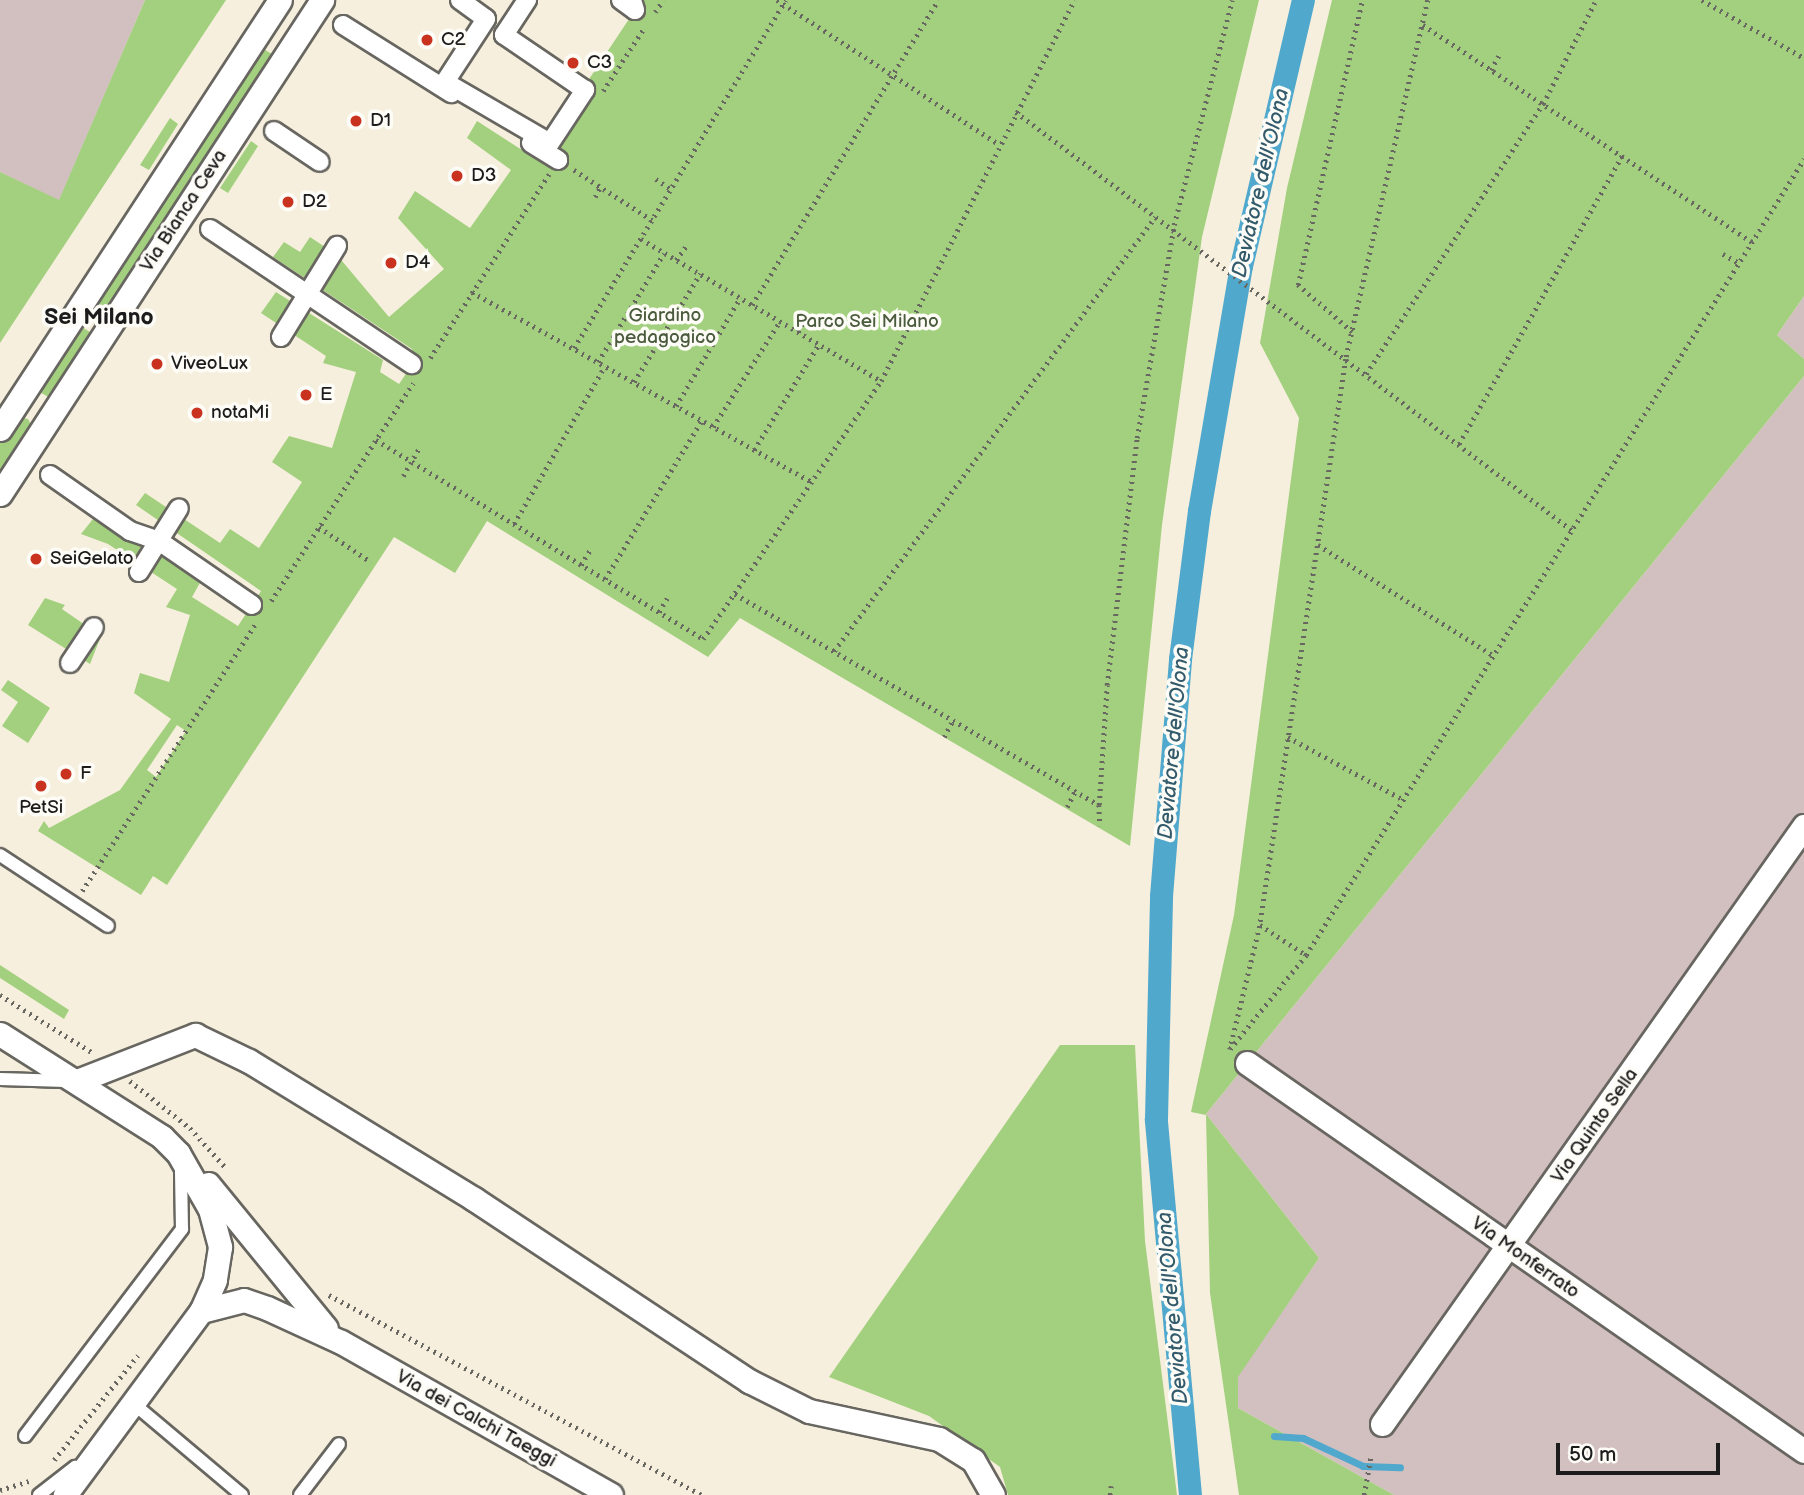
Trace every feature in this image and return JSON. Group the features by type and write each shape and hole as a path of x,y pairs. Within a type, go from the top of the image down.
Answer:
{"street":[{"name":"Via Bianca Ceva","path":"0,429 280,0"},
{"name":"Via Bianca Ceva","path":"0,494 322,0"},
{"path":"460,0 486,19 445,82 550,142 585,90 504,35 527,0"},
{"path":"621,0 635,10 632,0"},
{"path":"343,25 558,160"},
{"path":"262,28 293,45"},
{"path":"274,131 320,162"},
{"path":"210,229 416,371"},
{"path":"283,333 335,249"},
{"path":"20,399 49,418"},
{"path":"50,475 130,531 167,528 252,605"},
{"path":"141,569 167,528"},
{"path":"72,659 93,628"},
{"name":"Via Quinto Sella","path":"1382,1424 1510,1247 1804,826"},
{"name":"Via dei Calchi Taeggi","path":"0,1034 140,1121 178,1153 211,1209 220,1247 215,1280 201,1311"},
{"path":"77,1081 195,1035 249,1060 474,1199 768,1392 809,1411 939,1439 972,1460 993,1495"},
{"name":"Via Monferrato","path":"1247,1063 1804,1451"},
{"name":"Via dei Calchi Taeggi","path":"178,1153 184,1154 310,1313 341,1342"},
{"name":"Via dei Calchi Taeggi","path":"201,1311 244,1300 341,1342 611,1495"},
{"path":"65,1495 201,1311"}],"lane":[{"path":"0,855 108,926"},
{"path":"0,1079 77,1081"},
{"path":"25,1436 182,1229 185,1196 178,1153"},
{"path":"134,1404 242,1495"},
{"path":"39,1495 107,1438"},
{"path":"300,1495 339,1444"}],"path":[{"path":"777,0 785,2 1000,144"},
{"path":"752,305 938,0"},
{"path":"376,440 703,639 881,381 1074,0"},
{"path":"1100,827 1107,684 1128,499 1173,230 1231,0"},
{"path":"1352,332 1298,285 1362,0"},
{"path":"1429,0 1346,359 1260,925 1230,1049 1306,955 1804,159"},
{"path":"1366,374 1543,104 1596,0"},
{"path":"1702,0 1804,58"},
{"path":"596,103 660,1"},
{"path":"574,348 785,2"},
{"path":"1423,25 1752,242"},
{"path":"1491,70 1500,53"},
{"path":"1016,112 1573,531"},
{"path":"1459,444 1622,156"},
{"path":"74,904 376,440 416,371 472,292 558,160 652,220"},
{"path":"656,179 671,189"},
{"path":"595,197 600,187"},
{"path":"834,651 1155,216"},
{"path":"641,239 881,381"},
{"path":"676,260 686,246"},
{"path":"598,362 664,253"},
{"path":"1723,254 1740,263"},
{"path":"634,382 701,274"},
{"path":"472,292 811,482"},
{"path":"676,406 740,298"},
{"path":"798,332 805,319"},
{"path":"713,427 780,321"},
{"path":"754,450 818,344"},
{"path":"514,524 605,366"},
{"path":"605,579 702,420"},
{"path":"403,476 420,447"},
{"path":"319,527 371,562"},
{"path":"1318,545 1494,656"},
{"path":"581,565 590,550"},
{"path":"735,594 1100,805"},
{"path":"659,612 667,598"},
{"path":"944,737 953,720"},
{"path":"1289,737 1404,800"},
{"path":"1067,807 1075,791"},
{"path":"1260,925 1306,955"},
{"path":"0,995 103,1059"},
{"path":"122,1074 190,1128 230,1172"},
{"path":"321,1286 328,1294 702,1495"},
{"path":"50,1465 141,1352"},
{"path":"1364,1495 1371,1456"},
{"path":"0,1490 35,1479"},
{"path":"1110,1495 1111,1486"}],"shaded area":[{"path":"0,0 145,0 59,201 0,172"},
{"path":"1804,296 1804,359 1777,335"},
{"path":"1804,376 1804,1495 1394,1495 1238,1408 1237,1377 1319,1258 1206,1114"}],"green space":[{"path":"145,0 226,0 0,343 0,172 59,200"},
{"name":"Parco Sei Milano","path":"632,0 1259,0 1202,237 1162,525 1130,846 740,618 708,657 487,521 455,573 394,537 167,885 153,876 141,895 38,831 44,821 49,828 120,790 171,719 134,693 140,673 169,682 190,615 166,607 177,589 108,544 81,534 97,514 201,581 192,597 238,626 261,591 136,505 145,493 220,543 230,529 259,548 302,482 272,462 289,436 332,448 356,372 323,363 326,356 261,313 276,292 383,360 380,372 399,384 416,359 412,349 273,257 284,242 300,252 310,237 337,255 389,317 444,269 398,218 415,191 470,228 511,170 467,138 477,121 536,159 635,10","holes":["177,725 186,731 156,777 147,770"]},
{"path":"1332,0 1804,0 1804,296 1777,335 1804,359 1804,376 1206,1114 1319,1258 1238,1377 1238,1408 1394,1495 1239,1495 1210,1293 1206,1115 1191,1112 1234,915 1299,418 1260,343 1287,188"},
{"path":"259,46 275,56 105,317 88,306"},
{"path":"170,118 178,124 149,170 140,165"},
{"path":"251,141 258,146 228,193 220,188"},
{"path":"77,324 93,334 52,399 34,389"},
{"path":"19,417 28,419 33,428 0,480 0,442"},
{"path":"45,598 65,605 62,609 101,636 90,664 28,625"},
{"path":"8,680 50,708 28,743 2,726 18,702 1,690"},
{"path":"0,965 69,1010 64,1019 0,978"},
{"path":"1060,1045 1135,1045 1145,1241 1177,1495 1008,1495 1000,1467 929,1416 829,1377"}],"waterway":[{"name":"Deviatore dell'Olona","path":"1190,1495 1156,1119 1161,896 1180,659 1199,511 1241,266 1303,0"},
{"path":"1274,1436 1303,1438 1363,1466 1400,1467"}],"place":[{"name":"C2","path":"427,40"},
{"name":"C3","path":"573,63"},
{"name":"D1","path":"356,121"},
{"name":"D3","path":"457,176"},
{"name":"D2","path":"288,202"},
{"name":"D4","path":"391,263"},
{"name":"ViveoLux","path":"157,364"},
{"name":"E","path":"306,395"},
{"name":"notaMi","path":"197,413"},
{"name":"SeiGelato","path":"36,559"},
{"name":"F","path":"66,774"},
{"name":"PetSi","path":"41,786"}],"district":[{"name":"Sei Milano","path":"99,317"}],"park label":[{"name":"Giardino pedagogico","path":"665,327"}]}
